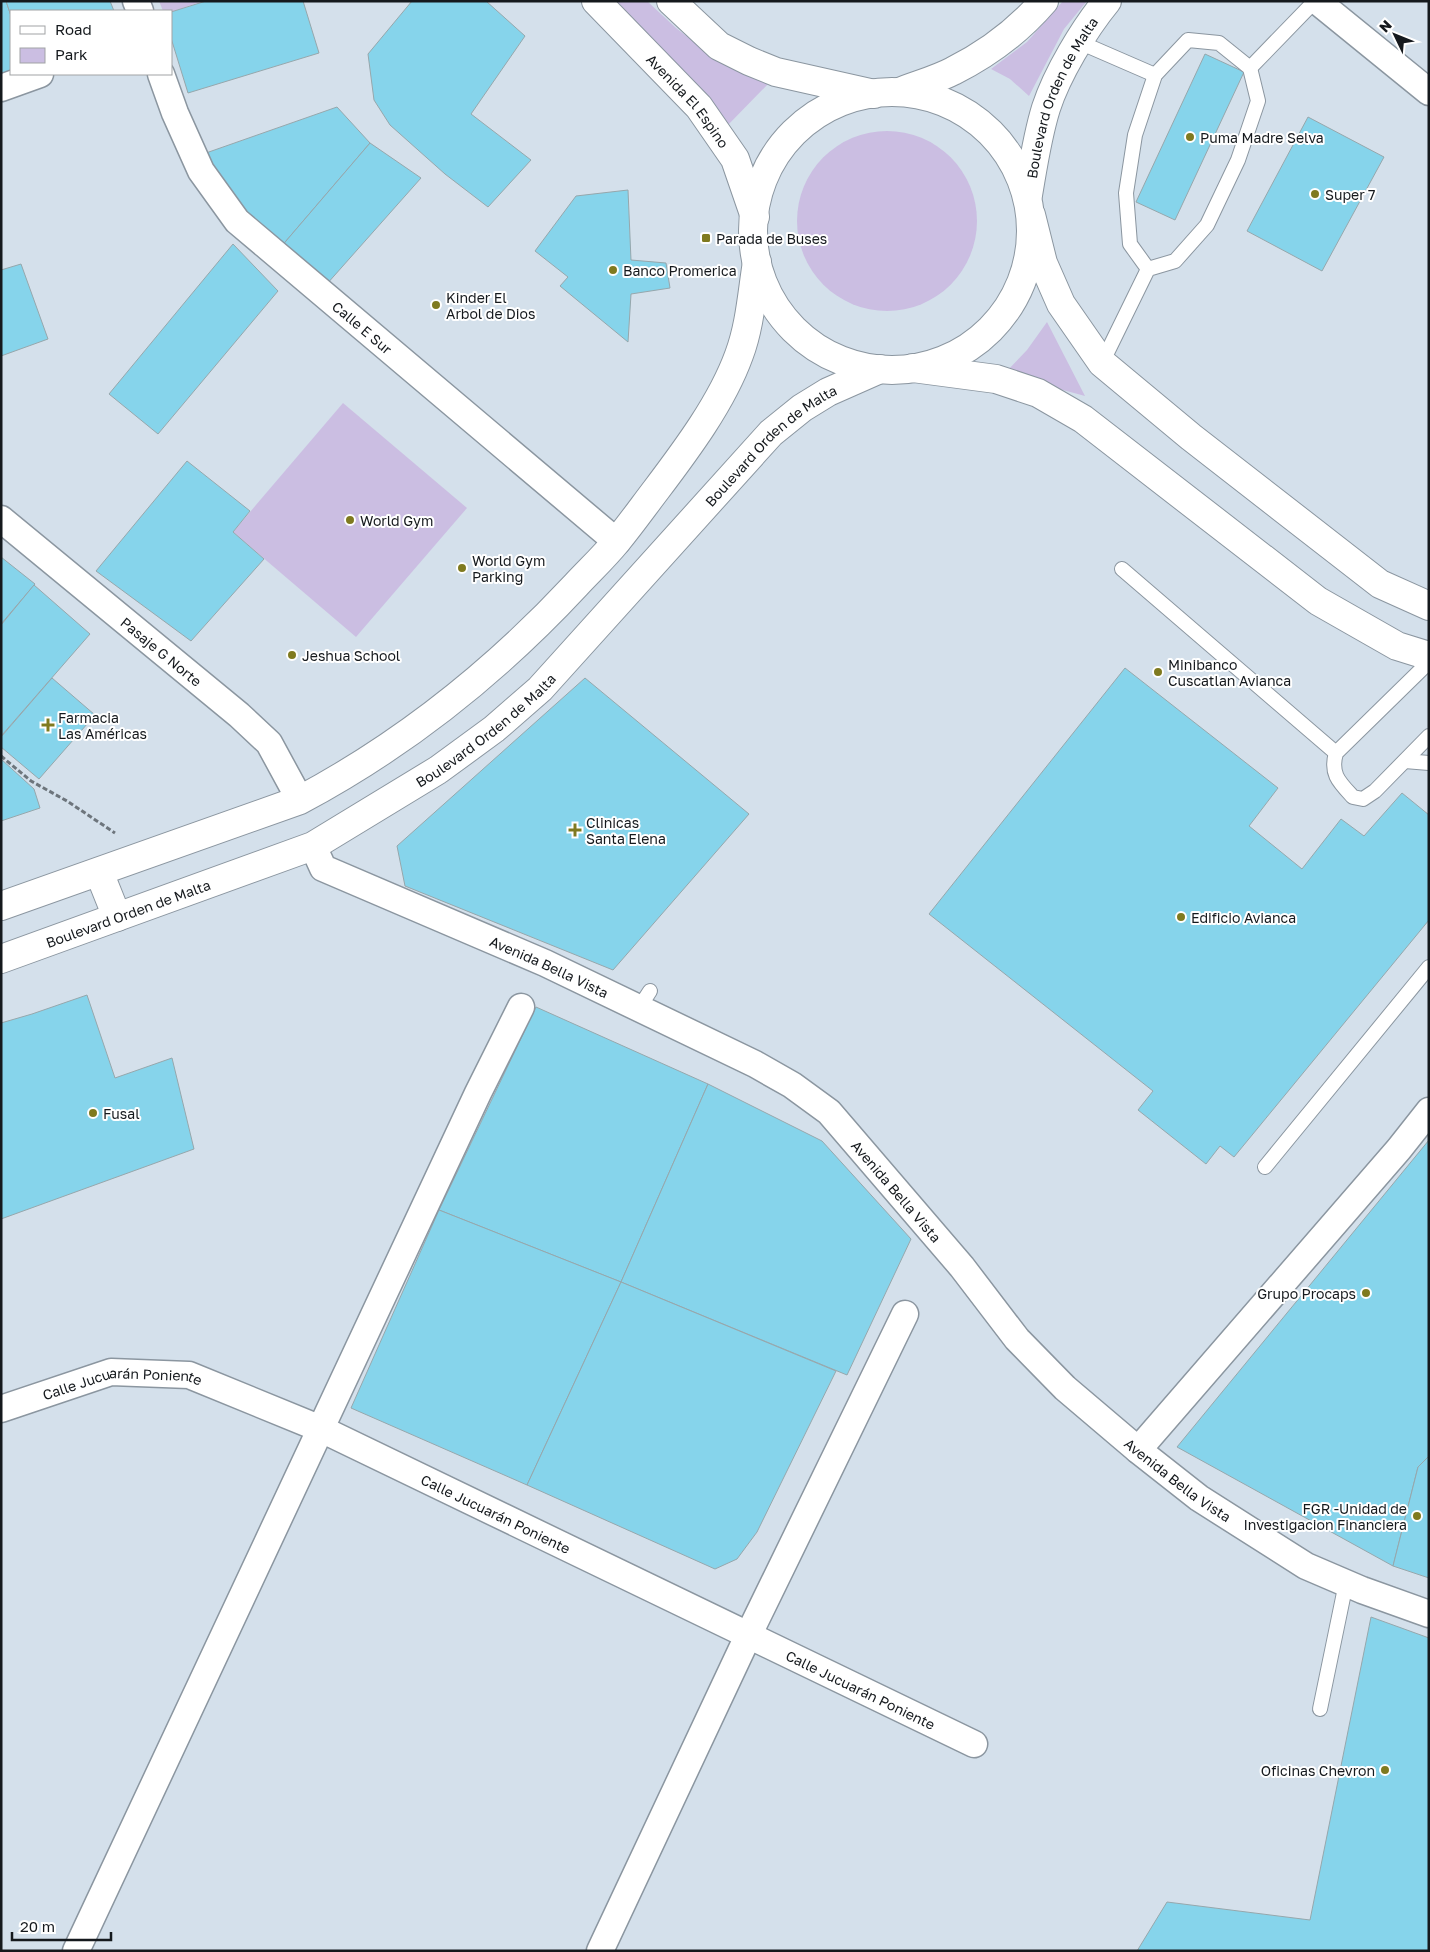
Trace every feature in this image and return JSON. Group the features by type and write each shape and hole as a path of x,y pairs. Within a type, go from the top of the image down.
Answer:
{"main road":[{"name":"Avenida El Espino","path":"596,1 700,107 735,160 755,217"},
{"path":"671,1 719,46 776,72 885,93 920,95 942,101 964,112 985,127 1002,146 1016,167 1029,207 1043,263 1061,304 1102,363 1191,437 1380,584 1429,606"},
{"path":"1029,207 1031,242 1026,266 1018,290 1004,312 988,332 968,348 946,360 921,368 870,369 846,363 822,352 804,339 787,322 774,304 764,284 757,262 754,239 759,194 767,172 779,152 793,135 811,120 830,108 852,99 885,93 951,72 985,53 1030,18 1044,1"},
{"name":"Boulevard Orden de Malta","path":"1029,207 1036,148 1047,106 1067,61 1107,1"},
{"path":"1,906 300,800 336,781 420,726 485,674 536,628 617,542 673,468 722,394 742,345 747,326 757,262"},
{"path":"913,368 996,380 1046,397 1083,419 1318,601 1397,646 1429,656"},
{"name":"Boulevard Orden de Malta","path":"1,959 312,846 438,770 494,729 540,689 771,433 802,408 828,392 880,369"},
{"path":"99,872 117,917"}],"street":[{"path":"1316,1 1429,92"},
{"path":"1,88 37,75"},
{"name":"Calle E Sur","path":"161,75 175,113 201,171 237,221 617,542"},
{"name":"Pasaje G Norte","path":"1,519 239,715 269,742 300,800"},
{"name":"Avenida Bella Vista","path":"312,846 323,868 546,963 645,1000 792,1085 829,1112 962,1267 1017,1339 1065,1388 1138,1450 1199,1498 1306,1566 1429,1614"},
{"path":"76,1951 478,1093 521,1007"},
{"path":"1138,1450 1399,1149 1429,1111"},
{"path":"600,1951 748,1636 905,1314"},
{"name":"Calle Jucuarán Poniente","path":"1,1409 111,1372 189,1375 321,1429 974,1744"}],"lane":[{"path":"1250,68 1316,1"},
{"path":"1102,363 1148,269 1175,261 1207,225 1238,160 1258,101 1250,68 1219,42 1188,40 1155,75 1135,135 1126,193 1130,244 1148,269"},
{"path":"1079,42 1155,75"},
{"path":"1122,569 1336,753"},
{"path":"1429,662 1336,753 1334,763 1335,774 1353,797 1364,799 1375,791 1429,736"},
{"path":"1405,761 1429,764"},
{"path":"1265,1167 1429,967"},
{"path":"1320,1709 1346,1583"}],"path":[{"path":"1,756 31,781 67,801 120,837 127,862"}],"green space":[{"path":"159,1 203,1 172,12 172,10 163,10"},
{"path":"610,1 647,1 676,28 717,60 769,83 727,126"},
{"path":"1063,1 1087,1 1064,29 1029,96 1010,79 991,69 1027,42"},
{"path":"887,131 921,138 937,146 956,164 962,171 973,195 977,221 970,255 962,271 944,290 937,296 913,307 887,311 853,304 837,296 818,278 812,271 801,247 797,221 804,187 812,171 830,152 837,146 861,135"},
{"path":"1047,322 1085,396 1004,374 1027,350"},
{"name":"World Gym","path":"343,403 467,508 356,637 233,532"}],"building":[{"path":"1,1 6,1 10,13 10,74 1,78"},
{"path":"6,1 110,1 114,10 10,10 10,13"},
{"path":"206,1 303,1 319,53 188,93 172,41 172,12"},
{"path":"412,1 486,1 525,36 471,114 531,160 488,207 445,174 390,125 374,100 368,54"},
{"name":"Puma Madre Selva","path":"1205,54 1244,72 1175,220 1136,202"},
{"path":"337,107 370,143 280,248 232,205 206,153"},
{"name":"Super 7","path":"1308,117 1384,157 1322,271 1247,231"},
{"path":"370,143 421,178 326,285 280,248"},
{"name":"Banco Promerica","path":"628,190 631,260 666,263 670,288 631,294 628,342 560,286 568,277 535,251 576,196"},
{"path":"233,244 278,291 158,434 109,394"},
{"path":"21,264 48,339 1,356 1,270"},
{"path":"187,461 250,511 233,532 264,559 191,641 96,571"},
{"path":"1,557 35,584 1,624"},
{"path":"34,585 90,634 2,735 1,625"},
{"name":"Edificio Avianca","path":"1125,668 1278,788 1249,826 1302,869 1341,819 1364,836 1402,793 1429,815 1429,920 1234,1157 1220,1146 1206,1164 1138,1110 1153,1091 929,914"},
{"name":"Farmacia Las Américas","path":"52,678 95,715 39,779 1,747 1,737"},
{"name":"Clinicas Santa Elena","path":"585,678 749,814 613,970 405,886 397,846"},
{"path":"1,759 34,789 40,808 1,821"},
{"name":"Fusal","path":"87,995 115,1078 172,1058 194,1149 1,1219 1,1023"},
{"path":"536,1007 708,1084 621,1282 439,1210"},
{"path":"708,1084 822,1141 911,1239 847,1375 621,1282"},
{"name":"Grupo Procaps","path":"1429,1140 1429,1456 1418,1467 1393,1566 1177,1447"},
{"path":"439,1210 621,1282 527,1485 351,1408"},
{"path":"621,1282 836,1371 757,1532 737,1559 715,1569 527,1485"},
{"name":"FGR -Unidad de Investigacion Financiera","path":"1429,1456 1429,1578 1393,1566 1418,1467"},
{"name":"Oficinas Chevron","path":"1371,1617 1429,1638 1429,1951 1137,1951 1167,1902 1310,1920"}],"place":[{"name":"Puma Madre Selva","path":"1190,137"},
{"name":"Super 7","path":"1315,194"},
{"name":"Parada de Buses","path":"706,238"},
{"name":"Banco Promerica","path":"613,270"},
{"name":"Kinder El Arbol de Dios","path":"436,305"},
{"name":"World Gym","path":"350,520"},
{"name":"World Gym Parking","path":"462,568"},
{"name":"Jeshua School","path":"292,655"},
{"name":"Minibanco Cuscatlan Avianca","path":"1158,672"},
{"name":"Farmacia Las Américas","path":"48,725"},
{"name":"Clinicas Santa Elena","path":"575,830"},
{"name":"Edificio Avianca","path":"1181,917"},
{"name":"Fusal","path":"93,1113"},
{"name":"Grupo Procaps","path":"1366,1293"},
{"name":"FGR -Unidad de Investigacion Financiera","path":"1417,1516"},
{"name":"Oficinas Chevron","path":"1385,1770"}]}
